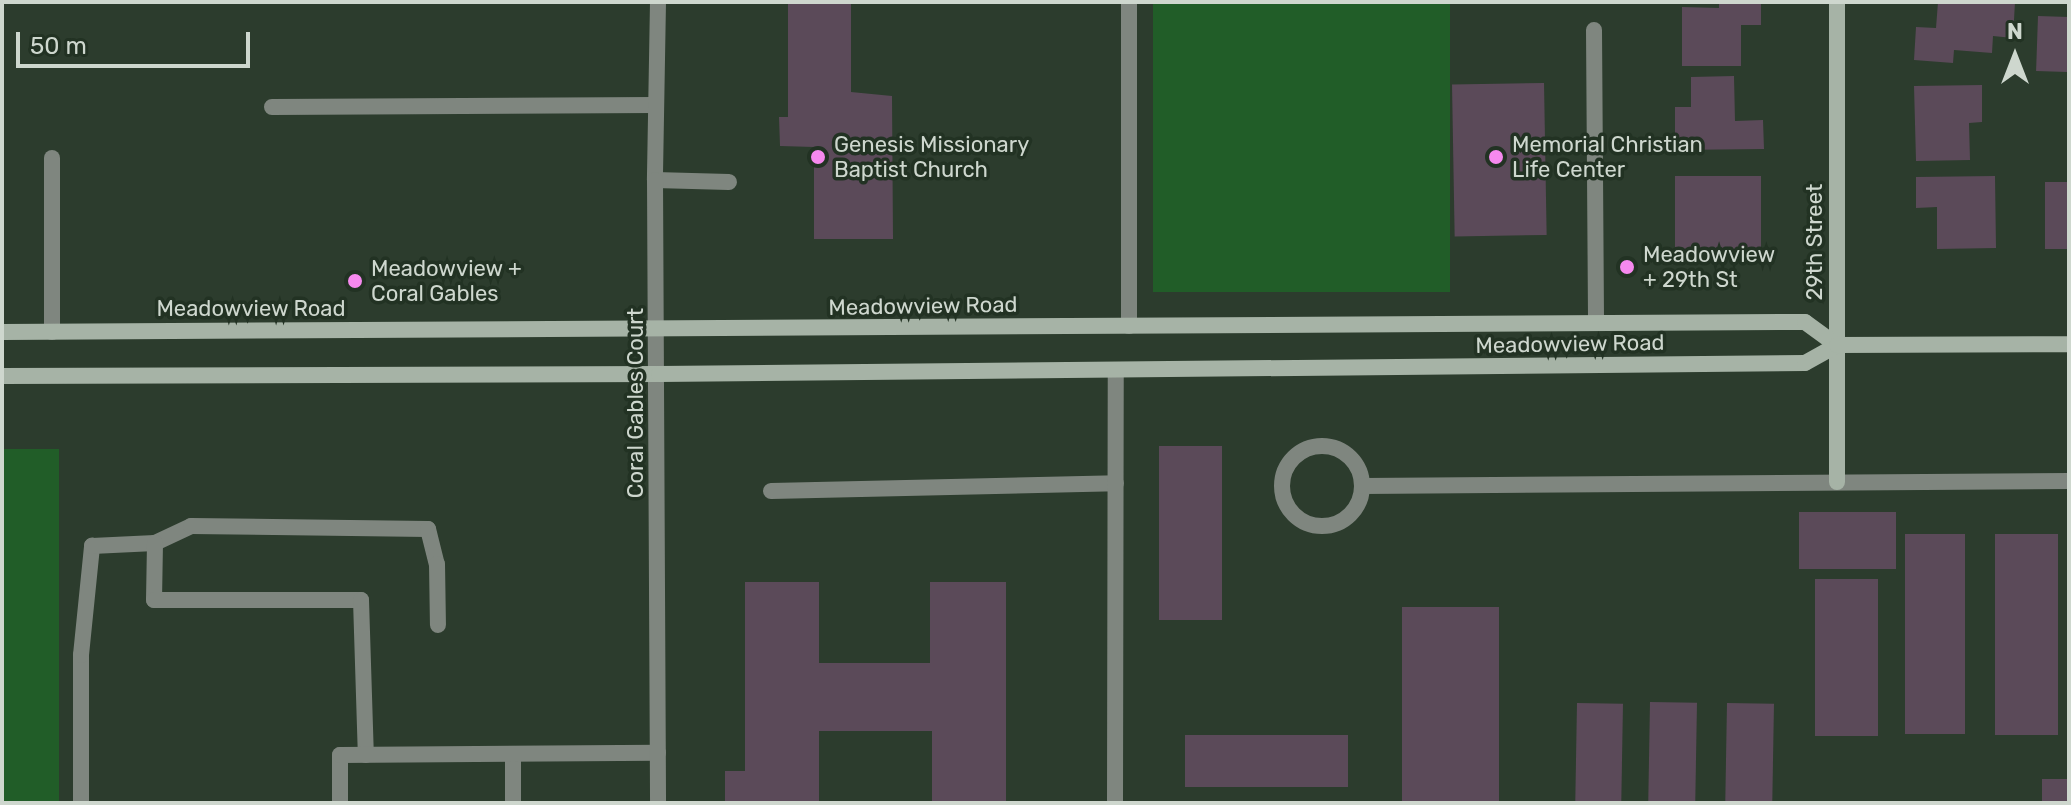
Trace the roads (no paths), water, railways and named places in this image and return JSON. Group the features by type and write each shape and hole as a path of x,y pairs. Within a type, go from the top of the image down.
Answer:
{"main road":[{"name":"29th Street","path":"1837,2 1837,482"},
{"name":"Meadowview Road","path":"2,332 658,331 1805,322 1837,345"},
{"name":"Meadowview Road","path":"2,376 659,374 1805,363 1837,345 2069,344"}],"street":[{"name":"Coral Gables Court","path":"658,2 655,105 659,374 658,803"},
{"path":"1129,2 1129,326"},
{"path":"1594,30 1596,323"},
{"path":"272,107 655,105"},
{"path":"52,158 52,332"},
{"path":"655,180 729,182"},
{"path":"1115,803 1116,370"},
{"path":"1322,446 1338,449 1351,458 1360,471 1363,486 1360,502 1351,515 1338,524 1323,527 1307,524 1294,515 1285,502 1282,486 1285,471 1294,458 1307,449 1322,446"},
{"path":"1363,486 2069,481"},
{"path":"771,491 1116,483"},
{"path":"81,803 81,655 92,546 155,543 191,526 428,529 437,564 438,625"},
{"path":"155,543 154,600 361,600 366,755"},
{"path":"340,803 340,755 658,753"},
{"path":"513,754 513,803"}],"place":[{"name":"Genesis Missionary Baptist Church","path":"818,157"},
{"name":"Memorial Christian Life Center","path":"1496,157"},
{"name":"Meadowview + 29th St","path":"1627,267"},
{"name":"Meadowview + Coral Gables","path":"355,281"}]}
